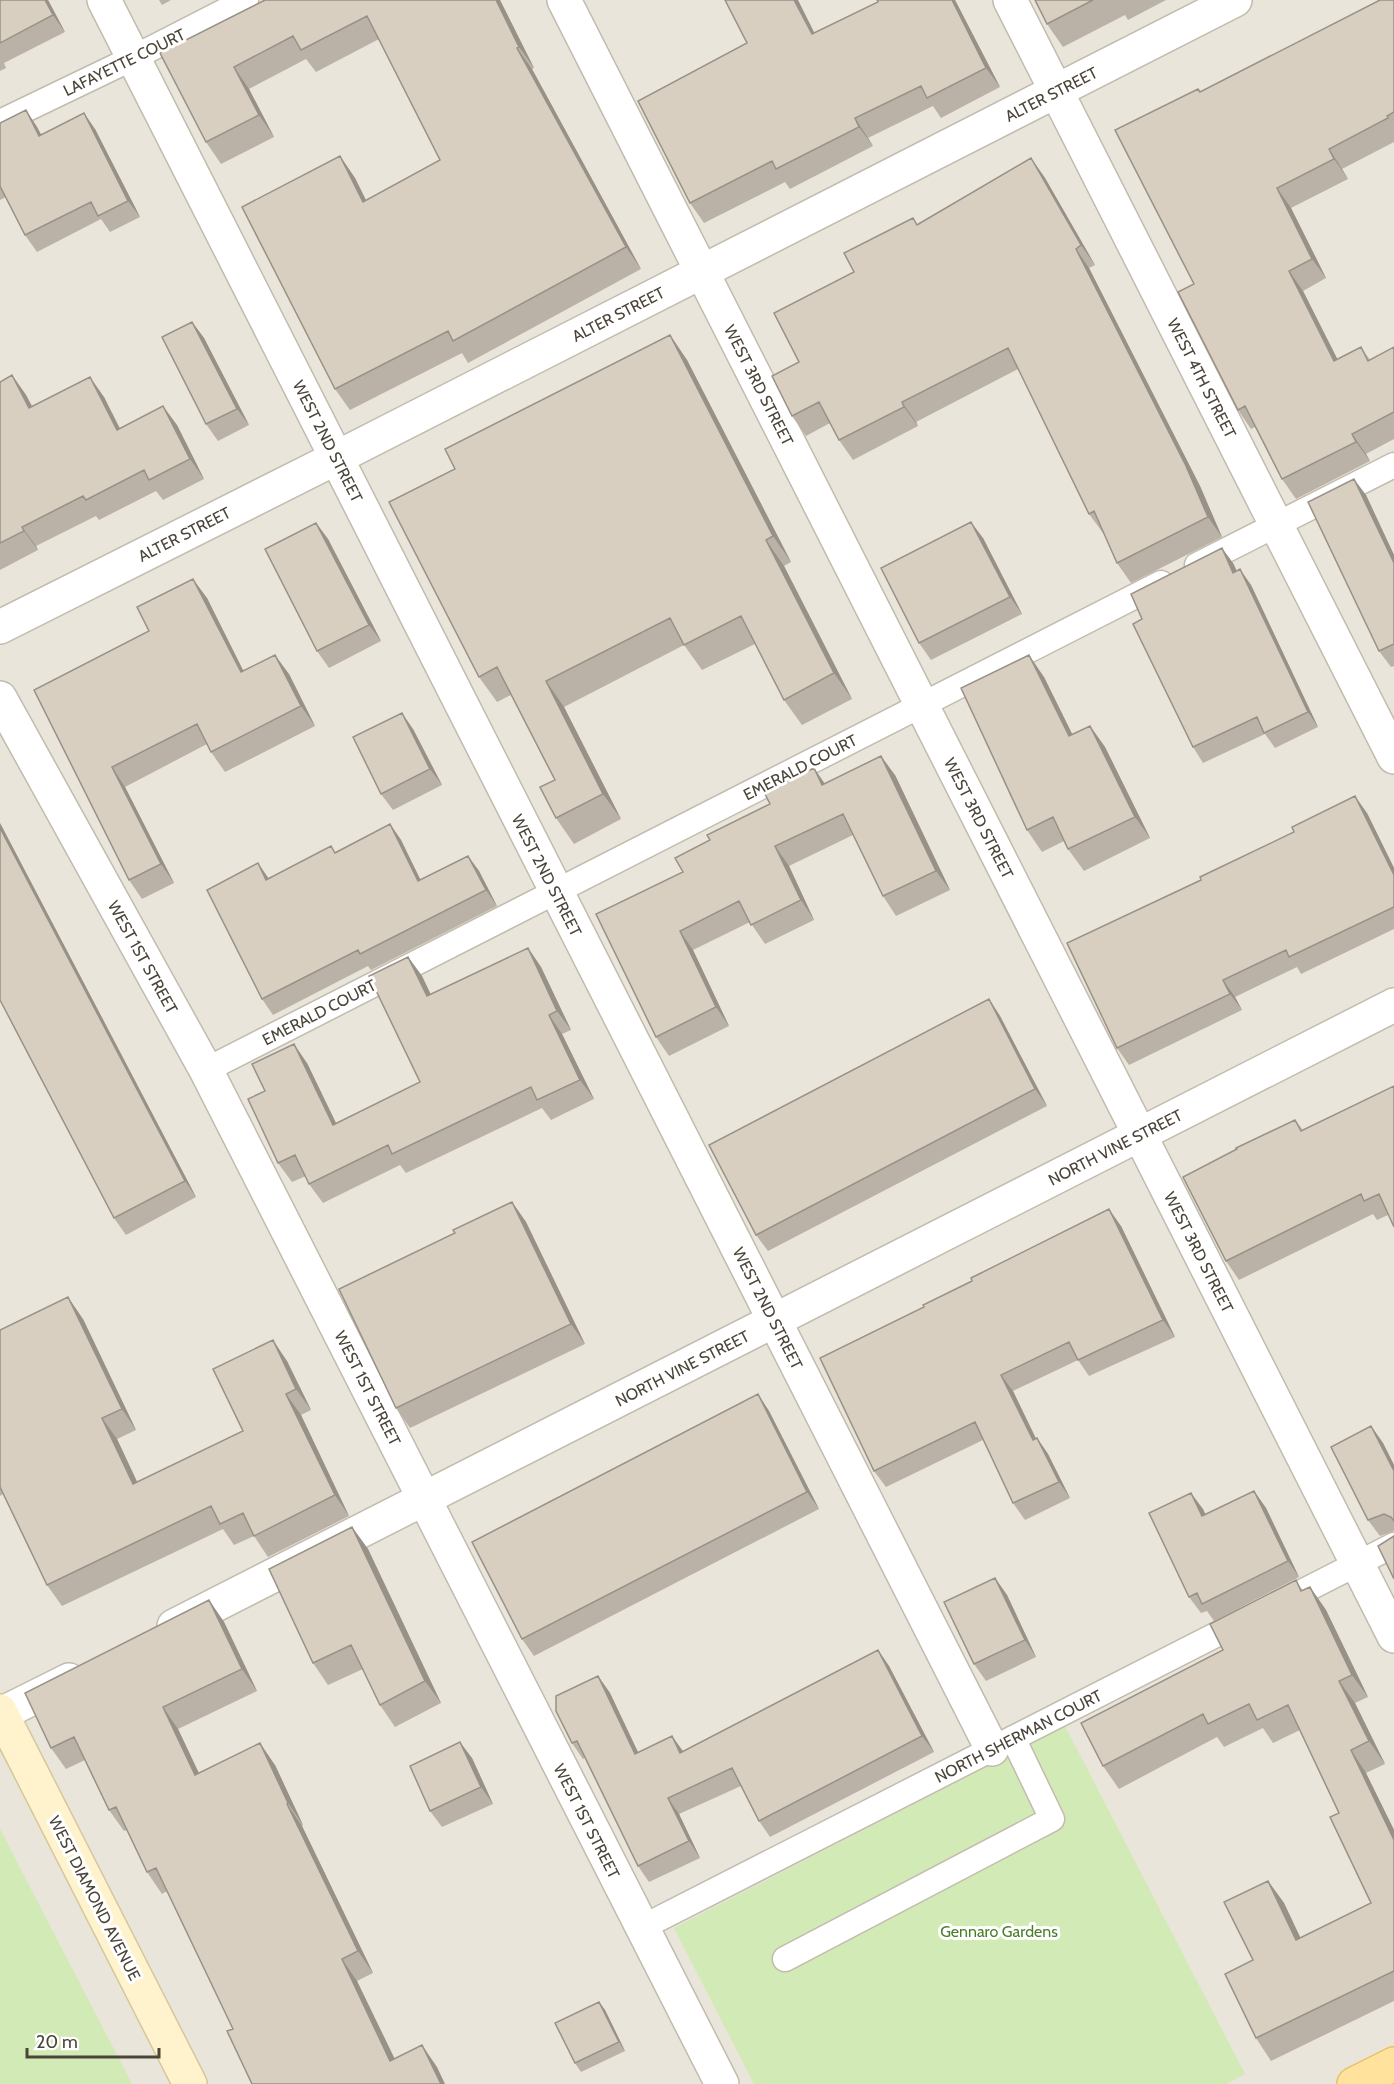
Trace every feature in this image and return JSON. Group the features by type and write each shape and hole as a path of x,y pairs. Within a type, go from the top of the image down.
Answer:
{"main road":[{"path":"1354,2084 1394,2064"}],"street":[{"name":"WEST 2ND STREET","path":"104,0 774,1321 1003,1744"},
{"name":"WEST 3RD STREET","path":"564,0 1394,1636"},
{"name":"WEST 4TH STREET","path":"1010,0 1394,757"},
{"name":"ALTER STREET","path":"0,627 1234,0"},
{"name":"WEST 1ST STREET","path":"0,698 206,1070 722,2084"},
{"name":"NORTH VINE STREET","path":"149,1639 1394,1005"},
{"path":"1,1713 96,1666"},
{"name":"WEST DIAMOND AVENUE","path":"1,1713 190,2084"}],"lane":[{"name":"LAFAYETTE COURT","path":"0,122 246,0"},
{"name":"EMERALD COURT","path":"206,1070 1394,465"},
{"name":"NORTH SHERMAN COURT","path":"641,1928 1394,1545"},
{"path":"785,1959 1052,1819 1003,1744"}],"shaded area":[{"path":"0,0 1394,0 1394,2084 0,2084"}],"green space":[{"name":"Gennaro Gardens","path":"1065,1726 1245,2074 1226,2084 754,2084 674,1928"},
{"path":"0,1829 132,2084 0,2084"}],"building":[{"path":"0,0 45,0 53,15 0,43"},
{"path":"265,0 496,0 519,47 517,48 626,247 453,341 448,331 335,389 242,207 340,156 363,202 440,160 367,16 301,50 293,36 234,67 259,115 206,142 160,53"},
{"path":"725,0 794,0 812,34 878,2 877,0 952,0 986,68 927,98 921,86 855,118 859,127 776,169 772,161 690,203 638,101 747,43"},
{"path":"1035,0 1093,0 1047,24"},
{"path":"1380,0 1394,0 1394,112 1387,116 1388,118 1329,149 1334,159 1277,188 1312,259 1289,271 1334,361 1361,347 1368,361 1394,347 1394,412 1352,434 1356,442 1282,479 1245,406 1238,410 1178,292 1194,284 1115,130 1198,89 1200,92"},
{"path":"26,110 39,136 84,113 128,201 98,216 91,202 25,235 0,186 0,123"},
{"path":"1031,158 1081,245 1076,249 1186,466 1208,517 1117,563 1094,511 1089,514 1008,348 902,402 904,407 839,440 819,402 792,416 772,376 799,362 774,313 854,272 844,253 913,218 917,225"},
{"path":"192,322 237,409 206,424 162,337"},
{"path":"670,335 773,536 766,540 834,673 784,700 741,616 684,645 670,618 546,681 603,794 556,818 540,787 555,780 497,667 479,677 389,502 455,469 445,449"},
{"path":"12,375 29,408 90,377 117,430 163,406 190,459 149,480 144,470 86,500 83,496 22,527 24,531 0,543 0,382"},
{"path":"1354,479 1394,563 1394,644 1379,651 1308,502"},
{"path":"971,522 1010,597 919,643 881,568"},
{"path":"316,523 369,625 317,651 265,549"},
{"path":"1222,548 1233,573 1240,569 1308,712 1264,733 1257,717 1193,747 1133,624 1142,619 1131,594"},
{"path":"193,579 241,672 275,655 301,706 211,752 197,724 112,767 161,864 129,880 34,690 149,631 137,607"},
{"path":"1029,655 1069,736 1090,726 1135,817 1068,849 1053,817 1027,830 961,688"},
{"path":"402,713 430,769 381,794 353,737"},
{"path":"881,756 936,871 883,896 843,814 775,846 801,900 751,925 739,901 680,931 716,1007 656,1037 596,914 683,872 675,858 710,840 707,835 770,804 764,792 814,768 822,785"},
{"path":"1355,796 1394,875 1394,907 1289,957 1286,950 1223,980 1230,994 1117,1048 1067,943 1201,880 1200,877 1294,832 1292,827"},
{"path":"390,824 418,881 468,856 486,890 360,954 358,950 262,999 207,890 258,863 266,880 331,846 335,853"},
{"path":"0,828 185,1181 114,1218 0,1000"},
{"path":"528,948 557,1011 549,1015 580,1080 537,1100 531,1087 392,1154 388,1145 309,1184 295,1155 278,1163 248,1099 265,1091 252,1064 294,1044 333,1125 420,1082 369,976 408,957 427,996"},
{"path":"989,999 1035,1089 756,1235 709,1145"},
{"path":"1394,1086 1394,1227 1379,1194 1364,1201 1361,1194 1226,1261 1183,1177 1236,1148 1295,1120 1301,1131"},
{"path":"512,1202 571,1324 396,1408 339,1289 455,1233 453,1230"},
{"path":"1109,1209 1163,1320 1078,1360 1069,1342 1001,1375 1033,1440 1037,1438 1059,1482 1013,1503 975,1422 874,1471 820,1358 924,1307 923,1305 972,1281 971,1278"},
{"path":"68,1297 122,1409 102,1418 133,1484 243,1431 213,1369 273,1340 296,1389 286,1394 335,1495 254,1536 243,1513 220,1524 211,1506 47,1585 0,1487 0,1330"},
{"path":"758,1394 807,1492 522,1639 472,1542"},
{"path":"1371,1426 1394,1471 1394,1521 1384,1514 1368,1520 1331,1447"},
{"path":"1254,1491 1288,1561 1202,1604 1197,1593 1189,1597 1149,1513 1191,1493 1202,1516"},
{"path":"352,1527 425,1681 380,1705 351,1645 313,1663 269,1569"},
{"path":"1394,1536 1394,1579 1378,1546"},
{"path":"995,1578 1025,1640 974,1664 944,1602"},
{"path":"1296,1580 1301,1591 1310,1587 1352,1675 1339,1681 1369,1741 1351,1750 1394,1840 1394,1971 1256,2038 1225,1974 1253,1960 1224,1902 1268,1881 1296,1940 1371,1903 1330,1817 1339,1813 1288,1705 1257,1720 1249,1704 1208,1724 1203,1714 1103,1766 1081,1723 1223,1650 1210,1624"},
{"path":"209,1600 242,1669 163,1707 195,1775 260,1743 358,1951 342,1959 390,2061 422,2045 441,2084 252,2084 227,2031 233,2029 156,1868 147,1872 116,1807 109,1810 74,1737 51,1748 25,1693"},
{"path":"878,1650 922,1736 759,1821 732,1768 668,1798 689,1841 638,1866 577,1741 572,1743 556,1711 556,1696 598,1676 635,1754 672,1736 680,1753"},
{"path":"460,1742 481,1787 430,1811 410,1766"},
{"path":"599,2002 619,2042 575,2063 555,2023"}]}
